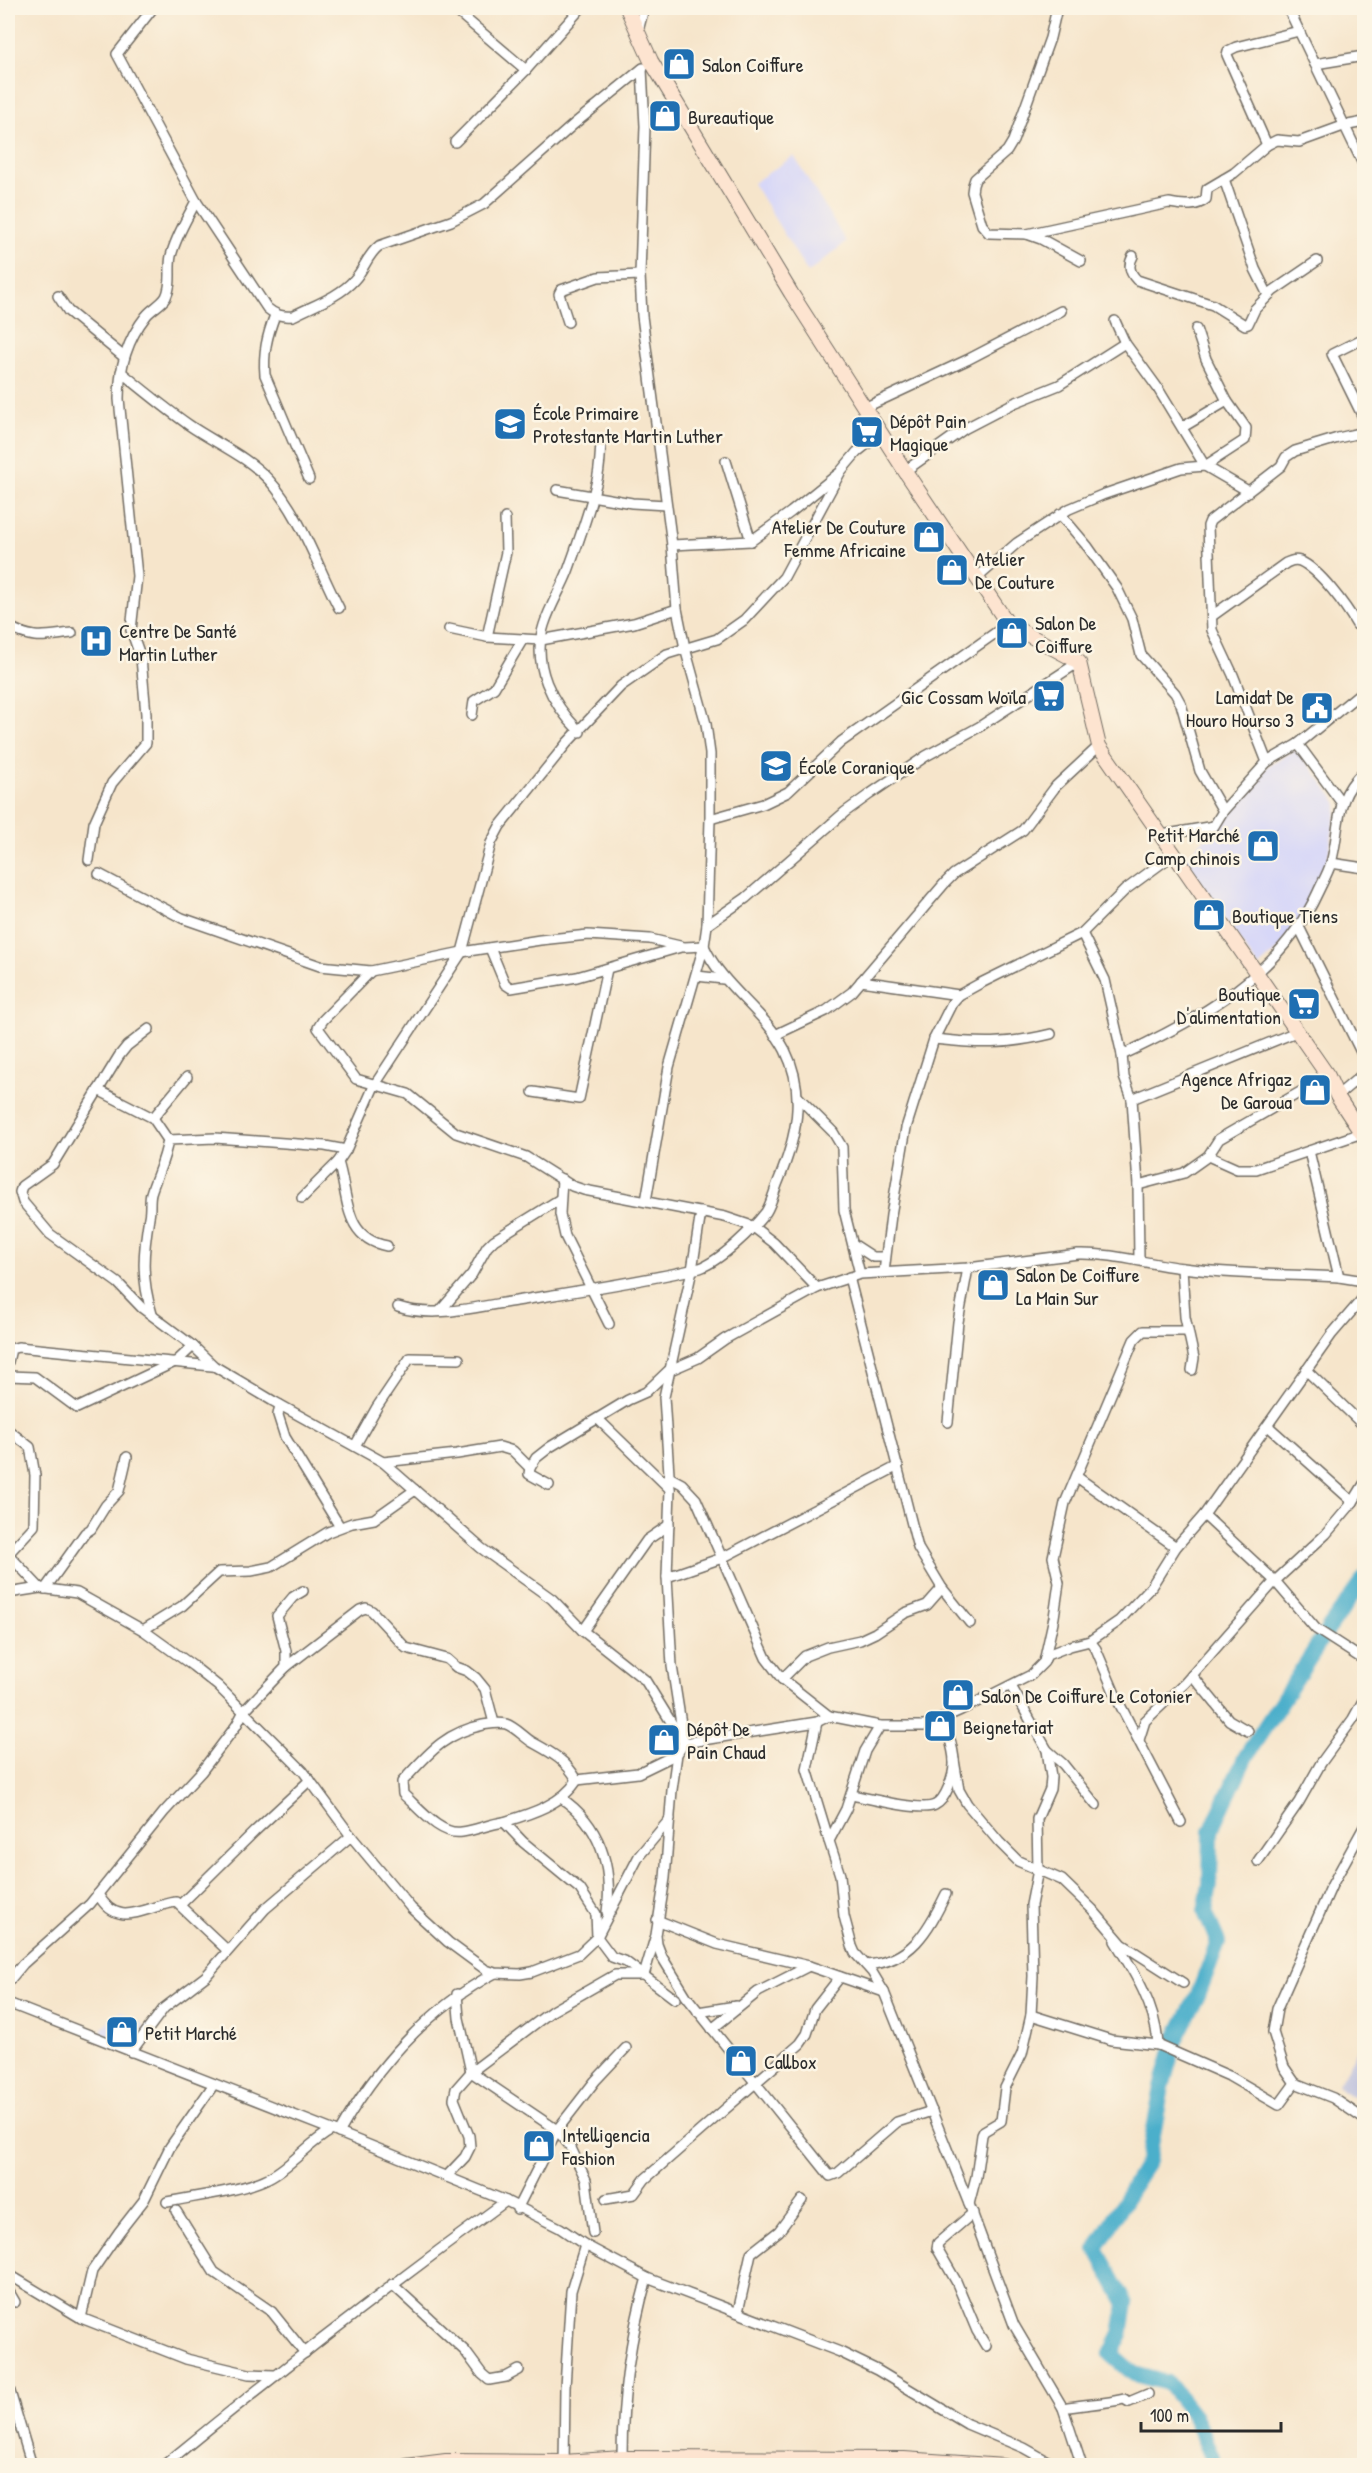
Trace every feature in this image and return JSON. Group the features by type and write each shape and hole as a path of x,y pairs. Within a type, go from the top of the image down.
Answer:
{"main road":[{"path":"627,8 638,33 647,65 864,408 1008,624 1079,662 1099,746 1328,1076 1337,1096 1363,1135"},
{"path":"406,2466 446,2461 564,2464 622,2458 731,2462 903,2462 1004,2466"}],"street":[{"path":"153,8 117,54 196,201 267,308 275,315 293,316 345,289 354,280 373,250 379,246 451,221 484,204 574,124 647,65"},
{"path":"453,8 526,70"},
{"path":"455,142 526,70 581,8"},
{"path":"638,33 644,8"},
{"path":"1057,8 1050,38 1013,141 1007,151 975,179 973,185 972,192 984,230 989,233 1027,234 1169,203 1186,206 1197,204 1206,199 1207,189 1210,186 1248,163 1267,145 1283,140 1299,142 1343,126 1365,122"},
{"path":"1288,8 1343,126 1365,166"},
{"path":"1267,145 1227,55 1228,51 1299,32"},
{"path":"1315,64 1365,56"},
{"path":"646,1201 669,1067 704,946 707,925 710,819 710,754 706,724 677,609 672,545 646,358 640,275 647,65"},
{"path":"1224,179 1256,269 1268,295"},
{"path":"89,860 94,823 112,783 146,743 141,658 131,630 137,576 119,399 121,372 124,357 145,317 165,298 171,281 171,257 181,230 196,201"},
{"path":"1027,234 1081,261"},
{"path":"1133,256 1129,263 1130,270 1137,279 1213,305 1245,325 1268,295 1317,261"},
{"path":"568,322 559,294 561,290 598,277 640,275"},
{"path":"58,296 68,311 124,357"},
{"path":"864,408 967,360 1061,311"},
{"path":"275,315 266,337 263,362 265,375 309,479"},
{"path":"1115,321 1125,343 1183,427 1205,466 1248,491"},
{"path":"977,578 1017,543 1060,514 1102,495 1181,468 1205,466 1245,440 1246,428 1227,401 1203,351 1196,329"},
{"path":"1360,340 1332,354 1365,419"},
{"path":"905,471 964,429 1014,403 1059,385 1125,343"},
{"path":"121,372 190,426 247,461 269,480 301,525 319,570 339,608"},
{"path":"1183,427 1227,401"},
{"path":"1267,762 1233,675 1212,630 1206,532 1210,521 1281,466 1290,454 1338,438 1365,432"},
{"path":"672,545 751,541 784,518 841,471 857,452 881,433"},
{"path":"580,732 567,720 551,696 542,664 541,640 543,626 567,572 596,484 601,443"},
{"path":"726,462 751,541"},
{"path":"302,1198 338,1162 346,1150 374,1086 462,952 495,834 567,743 580,732 621,686 656,661 726,634 744,620 777,586 841,471"},
{"path":"557,490 632,503 666,505"},
{"path":"1060,514 1088,547 1117,588 1132,619 1140,656 1175,693 1181,704 1200,771 1223,811"},
{"path":"488,637 506,552 505,518"},
{"path":"1212,616 1286,563 1294,560 1302,562 1320,577 1347,608 1357,625 1365,627"},
{"path":"449,629 488,637 541,640 634,623 677,609"},
{"path":"710,819 763,804 788,792 841,742 1008,624"},
{"path":"8,626 26,636 39,638 72,633"},
{"path":"472,715 474,701 494,688 524,639"},
{"path":"707,925 746,898 845,812 870,794 926,756 979,727 1079,662"},
{"path":"1162,835 1214,826 1223,811 1267,762 1298,744 1365,690"},
{"path":"1298,744 1341,802"},
{"path":"775,1035 840,1002 954,874 1023,830 1044,806 1056,786 1099,746"},
{"path":"1122,1054 1168,1032 1223,1000 1257,975 1299,927 1330,863 1341,802 1351,785 1365,771"},
{"path":"884,1272 906,1128 934,1039 946,1012 959,995 1082,933 1125,890 1174,854"},
{"path":"1330,863 1365,868"},
{"path":"99,874 182,918 310,964 371,971 462,952 588,935 650,939 684,947"},
{"path":"1299,927 1365,1058"},
{"path":"1082,933 1105,980 1122,1054 1124,1077 1132,1099 1138,1185 1139,1259"},
{"path":"490,948 505,984 511,988 544,984 684,947 704,946"},
{"path":"398,1307 411,1311 441,1310 592,1290 692,1270 715,1261 735,1245 766,1211 790,1154 796,1126 798,1097 795,1077 775,1035 723,979 704,946"},
{"path":"533,1092 579,1099 607,969"},
{"path":"371,971 318,1028 356,1079 408,1094 456,1133 526,1157 572,1186 725,1217 752,1226 774,1243 817,1288"},
{"path":"697,976 723,979"},
{"path":"861,981 959,995"},
{"path":"149,1029 123,1051 53,1164 26,1182 20,1192 20,1197 51,1234 118,1283 142,1308 193,1346 202,1357 280,1405 383,1461 482,1548 552,1599 583,1631 645,1680 684,1743"},
{"path":"1132,1099 1296,1032"},
{"path":"934,1039 975,1043 1011,1043 1051,1034"},
{"path":"1337,1096 1365,1073"},
{"path":"1138,1185 1184,1173 1208,1156 1219,1139 1328,1076"},
{"path":"153,1118 187,1077"},
{"path":"98,1090 153,1118 168,1140 165,1161 150,1196 150,1215 143,1257 147,1298 152,1314"},
{"path":"798,1097 833,1132 842,1147 844,1210 860,1274"},
{"path":"1208,1156 1246,1171 1363,1135"},
{"path":"168,1140 215,1138 325,1146 346,1150"},
{"path":"1309,1151 1339,1277"},
{"path":"338,1162 356,1229 369,1241 387,1246"},
{"path":"562,1179 560,1214 569,1247 609,1324"},
{"path":"441,1310 478,1266 487,1247 494,1240 529,1216 560,1199"},
{"path":"644,1975 656,1935 662,1900 677,1754 684,1743 672,1666 667,1577 670,1489 664,1396 692,1270 701,1212"},
{"path":"853,1244 873,1257 885,1257"},
{"path":"549,1485 530,1474 530,1468 536,1458 550,1447 628,1400 646,1392 668,1371 698,1358 725,1339 817,1288 860,1274 968,1268 1078,1254 1139,1259 1182,1268 1339,1277 1365,1281"},
{"path":"948,1422 958,1322 968,1268"},
{"path":"1182,1268 1188,1330 1194,1358 1192,1370"},
{"path":"849,1277 918,1548 942,1588 970,1623"},
{"path":"669,1477 682,1484 696,1499 760,1649 782,1679 829,1716 880,1726 914,1727 944,1718 1011,1686 1031,1675 1044,1662 1047,1655 1090,1641 1119,1621 1151,1587 1176,1547 1204,1515 1332,1334 1365,1297"},
{"path":"1044,1662 1059,1583 1053,1557 1055,1540 1065,1503 1137,1334 1143,1331 1188,1330"},
{"path":"8,1376 35,1377 77,1408 177,1361 193,1346"},
{"path":"8,1362 11,1349 18,1347 214,1366"},
{"path":"355,1446 383,1397 410,1358 459,1359"},
{"path":"1306,1371 1365,1426"},
{"path":"280,1405 280,1425 285,1437 340,1527"},
{"path":"598,1419 670,1489"},
{"path":"1268,1426 1353,1502"},
{"path":"8,1430 30,1447 35,1475 34,1526 8,1554 43,1588"},
{"path":"383,1461 457,1454 500,1447 513,1451 530,1468"},
{"path":"43,1588 119,1491 126,1457"},
{"path":"667,1577 722,1558 898,1466"},
{"path":"1077,1477 1176,1547"},
{"path":"1139,1740 1145,1721 1192,1675 1275,1581 1326,1534 1365,1484"},
{"path":"143,1630 182,1606 219,1572 251,1571 271,1567 340,1527 374,1519 415,1490"},
{"path":"1204,1515 1275,1581 1316,1629 1365,1660"},
{"path":"583,1631 647,1540 669,1525"},
{"path":"8,1593 43,1588 77,1593 143,1630 193,1666 244,1712 310,1780 351,1836 411,1908 475,1964 495,1973 520,1974 544,1969 579,1954 597,1937 639,1856 670,1819"},
{"path":"782,1679 805,1656 828,1647 860,1640 875,1633 905,1613 927,1605 942,1588"},
{"path":"286,1667 286,1651 277,1616 293,1597 303,1591"},
{"path":"8,1982 23,1964 90,1904 164,1812 201,1772 244,1712 286,1667 360,1610 366,1608 372,1611 406,1648 447,1659 476,1678 484,1689 494,1723"},
{"path":"1090,1641 1096,1649 1118,1701 1181,1822"},
{"path":"1192,1675 1229,1720 1248,1731"},
{"path":"1011,1686 1047,1750 1063,1764 1096,1805"},
{"path":"1258,1861 1365,1699"},
{"path":"684,1743 817,1722 829,1716"},
{"path":"944,1718 959,1790 974,1815 1018,1861 1062,1880 1092,1909 1122,1944 1183,1983"},
{"path":"817,1722 807,1769 828,1841 838,1865 849,1937 855,1953 884,1992 973,2213 1014,2325 1063,2408 1082,2466"},
{"path":"494,1723 507,1725 530,1741 555,1754 569,1766 577,1780 570,1792 531,1812 462,1832 452,1832 433,1820 403,1794 401,1788 402,1782 433,1748 447,1738 494,1723"},
{"path":"828,1841 852,1795 865,1751 880,1726"},
{"path":"969,2204 976,2177 982,2135 984,2131 1001,2121 1005,2088 1022,2054 1031,2015 1033,1976 1031,1905 1038,1870 1037,1819 1050,1789 1047,1750"},
{"path":"577,1780 638,1773 677,1754"},
{"path":"852,1795 904,1805 932,1806 940,1801 950,1784 954,1760"},
{"path":"181,1904 310,1780"},
{"path":"561,1798 586,1818 602,1847 609,1879 606,1917"},
{"path":"504,1821 523,1842 580,1889 596,1914 597,1937 612,1956 626,1962 675,1999"},
{"path":"1365,1827 1332,1885 1276,2009 1274,2032 1284,2067 1295,2083 1333,2097 1365,2119"},
{"path":"130,2052 164,2008 206,1976 265,1909 351,1836"},
{"path":"98,1894 104,1904 118,1914 127,1914 171,1903 181,1904 227,1950"},
{"path":"866,1965 890,1961 917,1942 934,1918 946,1894"},
{"path":"1092,1909 1135,1972 1157,2024 1158,2046"},
{"path":"657,1920 717,1944 808,1966 884,1992"},
{"path":"656,1935 662,1957 698,2012 830,2176 838,2172 897,2122 932,2110"},
{"path":"712,2029 739,2006 779,1980 808,1966"},
{"path":"167,2202 249,2184 268,2177 315,2141 336,2132 386,2062 458,1994 495,1973"},
{"path":"446,2177 465,2157 470,2147 469,2136 454,2099 456,2089 471,2073 552,2012 615,1975 644,1975"},
{"path":"606,2199 634,2194 645,2179 781,2062 807,2034 811,2016 840,1977"},
{"path":"458,1994 459,2018 471,2073 557,2130 570,2146 586,2180 593,2233"},
{"path":"8,2003 506,2201 517,2209 560,2228 647,2278 738,2312 781,2332 840,2352 877,2370 967,2424 1024,2448 1056,2466"},
{"path":"698,2012 739,2006"},
{"path":"1031,2015 1111,2040 1158,2046 1229,2076 1279,2105 1295,2083"},
{"path":"517,2209 557,2130 595,2081 626,2048"},
{"path":"81,2318 92,2271 144,2200 162,2168 170,2147 214,2084"},
{"path":"738,2312 751,2253 779,2230 802,2200"},
{"path":"163,2466 274,2375 392,2284 506,2201"},
{"path":"176,2211 214,2272 272,2312 305,2353"},
{"path":"973,2213 938,2243 937,2248 956,2281 977,2331 986,2346"},
{"path":"564,2464 565,2386 571,2291 585,2244"},
{"path":"8,2274 81,2318 186,2359 249,2374 274,2375"},
{"path":"622,2458 622,2423 627,2364 647,2278"},
{"path":"392,2284 465,2351 489,2380 506,2377 519,2370"},
{"path":"8,2290 10,2304"},
{"path":"8,2385 32,2466"},
{"path":"1063,2408 1094,2402 1106,2404 1124,2400 1129,2402 1148,2394"}],"shaded area":[{"path":"794,156 846,242 808,273 753,183"},
{"name":"Petit Marché Camp chinois","path":"1297,749 1338,803 1327,864 1301,919 1280,948 1258,967 1184,859 1220,823 1267,767"},
{"name":"Petit Marché","path":"121,2011 145,2026 130,2048 102,2036 102,2028"},
{"path":"1364,2038 1364,2104 1337,2086"}],"waterway":[{"path":"1216,2466 1194,2416 1168,2383 1134,2374 1111,2354 1121,2334 1126,2304 1096,2249 1148,2161 1162,2087 1175,2040 1198,1995 1218,1942 1205,1912 1210,1884 1211,1831 1246,1756 1329,1628 1364,1579"}],"place":[{"name":"Salon Coiffure","path":"679,64"},
{"name":"Bureautique","path":"665,116"},
{"name":"École Primaire Protestante Martin Luther","path":"510,424"},
{"name":"Dépôt Pain Magique","path":"867,432"},
{"name":"Atelier De Couture Femme Africaine","path":"929,537"},
{"name":"Atelier De Couture","path":"952,570"},
{"name":"Salon De Coiffure","path":"1012,633"},
{"name":"Centre De Santé Martin Luther","path":"96,641"},
{"name":"Gic Cossam Woïla","path":"1049,696"},
{"name":"Lamidat De Houro Hourso 3","path":"1317,708"},
{"name":"École Coranique","path":"776,766"},
{"name":"Petit Marché Camp chinois","path":"1263,846"},
{"name":"Boutique Tiens","path":"1209,915"},
{"name":"Boutique D'alimentation","path":"1304,1004"},
{"name":"Agence Afrigaz De Garoua","path":"1315,1090"},
{"name":"Salon De Coiffure La Main Sur","path":"993,1285"},
{"name":"Salon De Coiffure Le Cotonier","path":"958,1695"},
{"name":"Beignetariat","path":"940,1726"},
{"name":"Dépôt De Pain Chaud","path":"664,1740"},
{"name":"Petit Marché","path":"122,2032"},
{"name":"Callbox","path":"741,2061"},
{"name":"Intelligencia Fashion","path":"539,2146"}]}
